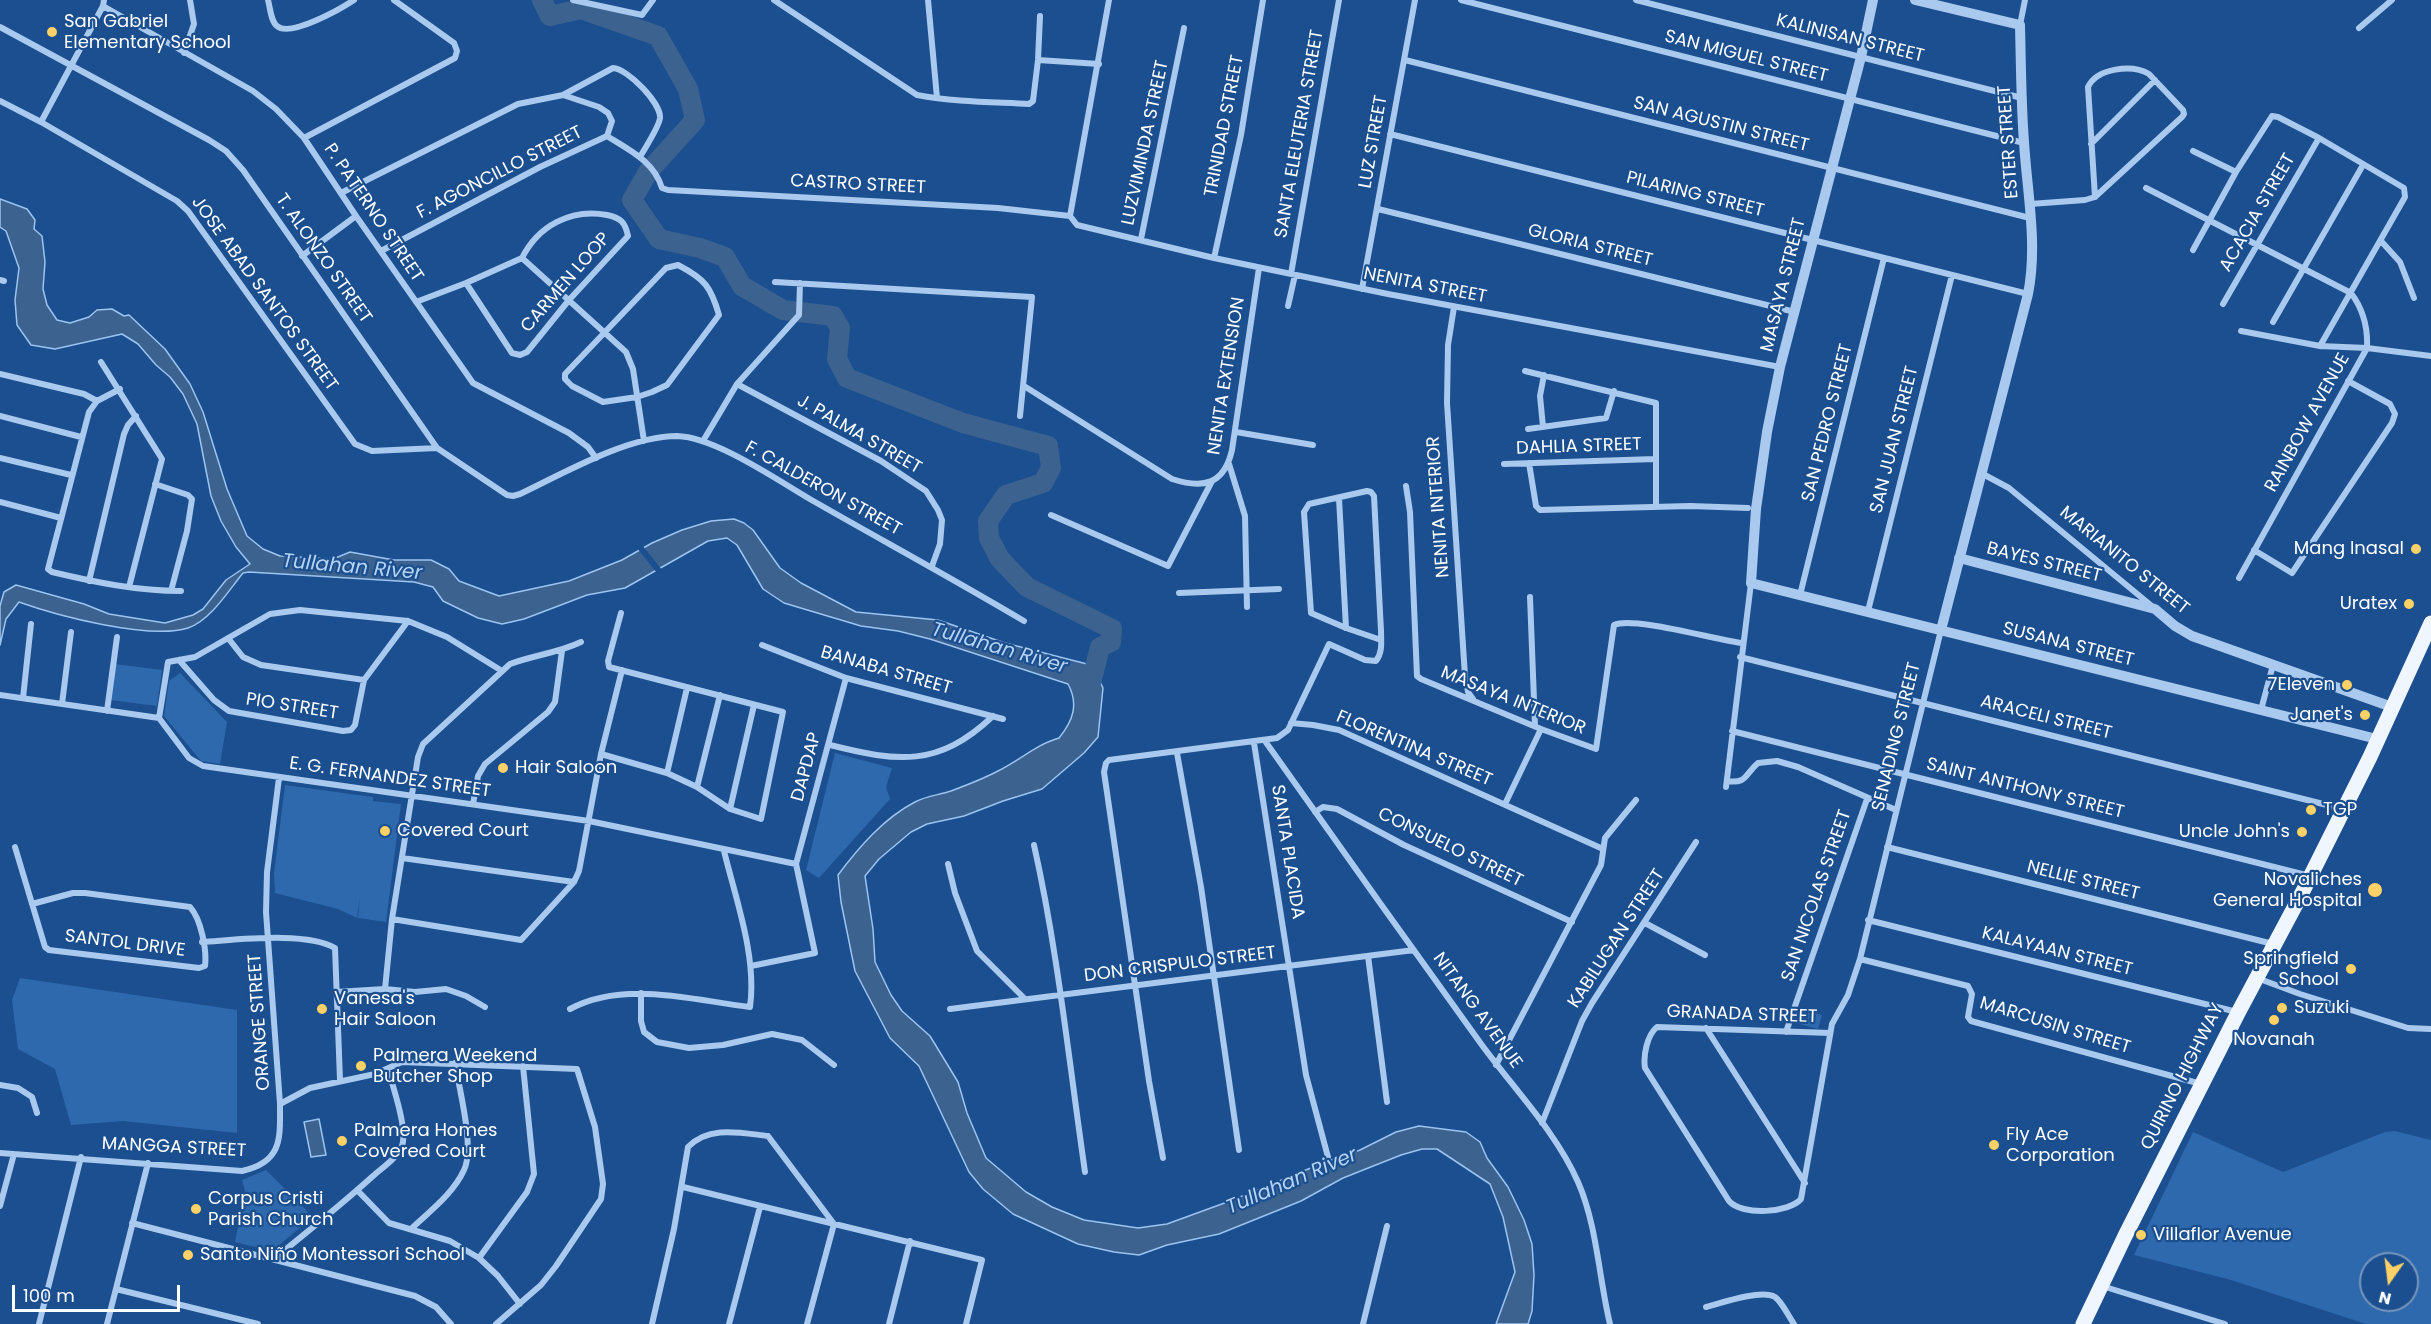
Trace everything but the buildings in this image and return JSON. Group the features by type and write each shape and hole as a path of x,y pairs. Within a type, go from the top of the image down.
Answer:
{"main road":[{"name":"QUIRINO HIGHWAY","path":"2084,1324 2238,1012 2344,809 2431,623"}],"street":[{"path":"184,53 194,24 190,0"},
{"path":"268,0 275,25 279,28 294,28 321,18 354,0"},
{"path":"304,138 455,58 457,51 454,44 394,0"},
{"path":"573,0 642,15 653,0"},
{"path":"774,0 917,94 937,98 1029,104 1033,101 1040,16"},
{"path":"928,0 937,98"},
{"path":"1070,216 1109,0"},
{"name":"TRINIDAD STREET","path":"1214,258 1241,135 1263,0"},
{"name":"SANTA ELEUTERIA STREET","path":"1288,306 1339,0"},
{"name":"LUZ STREET","path":"1362,289 1415,0"},
{"name":"SAN MIGUEL STREET","path":"1461,0 2024,142"},
{"name":"KALINISAN STREET","path":"1636,0 2022,98"},
{"name":"MASAYA STREET","path":"1751,583 1752,509 1780,367 1873,0"},
{"path":"1915,0 2020,26"},
{"name":"ESTER STREET","path":"2025,0 2020,26 2024,142 2030,204 2030,282"},
{"path":"2359,28 2392,0"},
{"path":"41,122 104,3"},
{"name":"P. PATERNO STREET","path":"104,3 184,53 253,92 276,109 304,138 473,383 569,433 588,447 596,458"},
{"name":"T. ALONZO STREET","path":"0,27 73,64 226,151 243,170 437,448 507,495 513,496 596,458"},
{"name":"LUZVIMINDA STREET","path":"1141,239 1184,28"},
{"path":"1038,60 1099,64"},
{"name":"SAN AGUSTIN STREET","path":"1405,60 2030,218"},
{"path":"563,95 614,68 621,68 631,76 651,100 660,120 640,157 607,136"},
{"path":"2030,204 2085,200 2096,197 2184,114 2183,110 2142,70 2133,68 2103,74 2091,82 2087,95 2096,197"},
{"path":"2091,144 2155,81"},
{"name":"F. AGONCILLO STREET","path":"341,193 518,104 563,95 599,107 608,113 612,121 607,136 540,167 381,251"},
{"name":"JOSE ABAD SANTOS STREET","path":"0,102 41,122 177,201 188,211 356,444 372,452 437,448"},
{"path":"2193,250 2236,172 2272,116 2319,138 2404,189 2405,198 2382,241 2320,346"},
{"name":"PILARING STREET","path":"1390,134 2028,294"},
{"name":"ACACIA STREET","path":"2223,304 2319,138"},
{"path":"2193,151 2236,172"},
{"name":"CASTRO STREET","path":"640,157 656,172 662,188 668,190 998,208 1070,216"},
{"path":"2273,322 2363,165"},
{"path":"2146,188 2351,293"},
{"name":"GLORIA STREET","path":"1378,209 1795,312"},
{"name":"CARMEN LOOP","path":"466,283 512,353 520,355 527,352 569,300 628,236 625,224 618,218 598,213 578,213 547,227 529,244 522,258"},
{"path":"302,256 356,216"},
{"name":"NENITA STREET","path":"1070,216 1077,225 1259,268 1454,307 1780,367"},
{"path":"2382,241 2400,262 2414,298"},
{"path":"416,302 522,258 626,352 633,369 644,441"},
{"name":"SAN PEDRO STREET","path":"1800,595 1884,258"},
{"path":"678,266 699,276 714,296 719,315 667,385 637,397 603,402 587,395 565,379 565,374 666,268 678,266"},
{"name":"NENITA EXTENSION","path":"1024,386 1172,479 1200,485 1212,481 1223,473 1229,464 1236,432 1259,268"},
{"name":"SAN JUAN STREET","path":"1868,611 1952,275"},
{"path":"776,282 1032,297 1020,416"},
{"name":"SENADING STREET","path":"1801,1199 1830,1033 1836,1015 1848,995 1860,959 1980,473 2030,282"},
{"path":"703,441 737,384 799,315 800,283"},
{"name":"RAINBOW AVENUE","path":"2239,578 2367,348 2367,327 2359,304 2351,293"},
{"name":"NENITA INTERIOR","path":"1454,307 1448,345 1447,403 1465,676 1468,692 1475,701"},
{"path":"2241,331 2320,346 2367,348 2431,356"},
{"path":"101,362 162,459 129,587"},
{"path":"1526,371 1656,403 1656,506"},
{"path":"0,374 84,394 97,401"},
{"path":"1543,427 1540,396 1544,375"},
{"path":"2254,550 2292,573 2392,423 2395,414 2390,404 2348,381"},
{"name":"J. PALMA STREET","path":"737,384 881,461 926,491 942,520 940,544 932,566"},
{"path":"120,389 97,401 89,411 48,569 89,581 181,591"},
{"path":"1528,429 1606,418 1614,391"},
{"path":"0,416 81,437"},
{"path":"89,581 124,434 136,416"},
{"path":"1236,432 1312,445"},
{"name":"F. CALDERON STREET","path":"596,458 644,441 677,436 703,441 750,464 932,566 1024,621"},
{"path":"0,458 71,475"},
{"name":"DAHLIA STREET","path":"1504,464 1655,459"},
{"path":"1528,463 1536,506 1540,510 1656,506 1752,509"},
{"path":"1229,464 1245,516 1247,607"},
{"name":"MARIANITO STREET","path":"1980,473 2009,488 2175,626 2192,636 2392,707"},
{"path":"1051,515 1168,566 1212,481"},
{"path":"155,484 188,495 192,499 187,531 171,591"},
{"name":"MASAYA INTERIOR","path":"1406,486 1410,512 1417,676 1421,679 1538,728 1596,749 1614,625 1618,623 1674,629 1742,643"},
{"path":"1163,1158 1104,772 1106,763 1109,760 1265,741 1283,735 1329,644 1376,661 1381,640 1374,496 1371,492 1366,491 1309,504 1304,512 1311,613 1381,640"},
{"path":"1339,498 1346,628"},
{"path":"0,502 61,518"},
{"name":"BAYES STREET","path":"1959,558 2155,609"},
{"path":"1751,583 1726,784 1742,781 1758,763 1782,762 1798,767 1867,799"},
{"name":"SUSANA STREET","path":"1751,583 2377,740"},
{"path":"1179,593 1279,589"},
{"path":"1504,804 1538,728 1530,597"},
{"path":"0,695 159,718 168,662 195,657 263,617 280,611 300,610 408,621 447,637 502,671"},
{"path":"601,754 667,773 697,787 730,809 760,819 783,712 609,667 607,663 621,613"},
{"path":"228,638 243,657 261,665 364,680 408,621"},
{"path":"23,698 31,624"},
{"path":"62,704 71,632"},
{"path":"107,711 117,637"},
{"path":"385,989 402,858 418,758 423,744 510,664 562,651 582,642"},
{"name":"BANABA STREET","path":"762,645 846,678 1003,719"},
{"path":"473,804 478,776 485,764 548,712 555,702 562,651"},
{"name":"ARACELI STREET","path":"1740,657 2344,809"},
{"name":"PIO STREET","path":"179,660 214,700 228,711 332,729 351,730 355,725 364,680"},
{"path":"2261,710 2273,665"},
{"path":"393,920 521,940 574,882 579,871 601,754 622,670"},
{"name":"DAPDAP","path":"796,864 830,745 846,678"},
{"path":"667,773 687,688"},
{"path":"697,787 720,695"},
{"path":"730,809 754,705"},
{"path":"830,745 876,757 911,758 952,747 966,740 993,716"},
{"name":"E. G. FERNANDEZ STREET","path":"159,718 189,758 198,764 279,778 412,795 589,822 796,864"},
{"name":"FLORENTINA STREET","path":"1291,723 1339,730 1603,849"},
{"name":"SAINT ANTHONY STREET","path":"1732,731 2310,876"},
{"name":"NITANG AVENUE","path":"1265,741 1496,1065 1542,1123 1567,1161 1583,1196 1610,1324"},
{"name":"SANTA PLACIDA","path":"1254,742 1306,1075 1328,1157"},
{"path":"1177,753 1201,887 1239,1150"},
{"name":"ORANGE STREET","path":"279,778 267,872 266,912 280,1104"},
{"name":"SAN NICOLAS STREET","path":"1786,1032 1867,799 1896,810"},
{"path":"1496,1065 1601,865 1608,834 1636,800"},
{"name":"CONSUELO STREET","path":"1315,812 1323,807 1337,809 1414,850 1572,922"},
{"name":"KABILUGAN STREET","path":"1542,1123 1592,1002 1696,842"},
{"path":"1034,844 1049,912 1085,1172"},
{"name":"SANTOL DRIVE","path":"15,847 32,904 45,946 49,950 199,968 205,966 206,958 195,913 190,907 85,893 73,893 32,904"},
{"name":"NELLIE STREET","path":"1887,847 2273,944"},
{"path":"570,1009 588,1000 641,993 750,1007 753,987 751,966 724,851"},
{"path":"402,858 574,882"},
{"path":"751,966 815,953 796,864"},
{"path":"948,864 958,902 977,951 1025,999"},
{"name":"KALAYAAN STREET","path":"1868,920 2238,1012"},
{"path":"1645,923 1705,955"},
{"path":"202,942 303,939 328,944 335,948 340,1080"},
{"name":"DON CRISPULO STREET","path":"950,1009 1414,950"},
{"path":"1368,956 1387,1102"},
{"name":"MARCUSIN STREET","path":"1860,959 1968,986 1972,994 1967,1013 1971,1021 2202,1084"},
{"path":"2257,977 2300,994 2408,1028 2431,1029"},
{"path":"336,992 385,989 415,992 446,989 475,1001 485,1008"},
{"path":"641,993 641,1021 644,1032 657,1042 689,1048 723,1046 772,1034 802,1040 834,1065"},
{"name":"GRANADA STREET","path":"1801,1199 1790,1208 1748,1210 1737,1208 1732,1204 1645,1068 1645,1056 1653,1029 1657,1027 1830,1033"},
{"path":"1706,1028 1805,1183"},
{"path":"280,1104 310,1088 388,1069 402,1062 577,1069 595,1127 603,1192 593,1213 556,1266 520,1304 496,1324"},
{"path":"411,1229 448,1194 465,1169 468,1143 455,1063"},
{"path":"479,1258 531,1184 534,1166 523,1066"},
{"path":"274,1259 357,1190 395,1156 402,1146 401,1121 388,1069"},
{"path":"0,1085 18,1088 32,1096 38,1113"},
{"name":"MANGGA STREET","path":"0,1153 242,1171 259,1166 278,1147 280,1104"},
{"path":"651,1324 683,1187 688,1147 697,1137 723,1131 768,1136 834,1224"},
{"path":"0,1206 14,1154"},
{"path":"39,1324 81,1158"},
{"path":"107,1324 148,1163"},
{"path":"683,1187 982,1260 966,1324"},
{"path":"357,1190 389,1222 450,1241 479,1258 498,1276 520,1304"},
{"path":"729,1324 760,1207"},
{"path":"132,1224 416,1296 436,1307 451,1324"},
{"path":"807,1324 834,1224"},
{"path":"1363,1324 1387,1226"},
{"path":"889,1324 910,1241"},
{"path":"2102,1286 2225,1324"},
{"path":"116,1289 258,1324"},
{"path":"1706,1307 1759,1295 1771,1295 1780,1302 1794,1324"}],"shaded area":[{"path":"115,664 162,670 157,706 111,700"},
{"path":"180,673 227,722 220,764 201,761 164,716 169,681"},
{"path":"835,753 892,768 886,787 890,799 819,878 806,870"},
{"path":"285,785 373,797 373,801 401,804 386,922 358,918 360,897 357,918 338,909 275,893 274,873"},
{"path":"20,978 237,1010 237,1133 123,1121 71,1125 55,1069 18,1049 12,1000"},
{"path":"1800,1008 1822,1015 1818,1029 1796,1023"},
{"path":"2395,1131 2431,1140 2431,1324 2366,1324 2231,1280 2134,1255 2193,1132 2283,1172 2385,1132"},
{"path":"266,1170 313,1217 272,1251 235,1242 245,1191 242,1180"}],"water":[{"name":"Tullahan River","path":"0,199 27,209 35,220 34,229 42,236 45,262 43,289 47,305 57,320 70,323 89,317 97,310 112,309 124,316 129,315 165,349 190,384 203,412 227,489 247,536 263,549 280,556 333,559 350,552 394,560 431,560 449,569 459,581 499,596 569,581 622,560 682,530 711,521 734,519 753,530 780,568 801,583 856,612 938,620 1005,643 1087,664 1094,669 1103,688 1098,737 1084,753 1042,789 964,816 927,824 911,832 879,859 865,876 873,929 875,962 891,995 902,1011 930,1036 958,1082 967,1113 986,1158 1026,1192 1052,1207 1084,1220 1138,1228 1167,1224 1230,1201 1360,1150 1396,1132 1419,1126 1466,1132 1480,1142 1487,1158 1508,1187 1524,1220 1532,1244 1534,1275 1532,1311 1528,1324 1496,1324 1515,1272 1503,1217 1490,1184 1437,1149 1422,1149 1401,1155 1343,1178 1301,1201 1219,1234 1167,1245 1139,1255 1078,1244 1013,1214 983,1189 969,1172 919,1066 890,1038 855,971 838,875 873,834 904,809 919,800 987,777 1043,744 1059,738 1073,712 1073,698 1068,684 930,639 898,631 861,626 784,603 763,589 737,545 727,538 708,541 625,588 587,595 524,619 502,624 478,618 443,601 433,587 414,582 249,572 243,573 204,619 188,628 171,631 128,629 79,620 19,602 6,619 0,645 0,606 4,592 16,585 84,604 109,614 165,623 193,615 203,609 226,580 250,564 236,547 221,521 211,496 197,424 183,394 138,344 122,334 55,349 31,345 17,325 15,300 19,268 6,231 0,227"},
{"path":"319,1119 326,1155 311,1157 304,1122"}],"pier":[{"path":"642,545 662,570 657,573 637,548"}],"waterway":[{"path":"542,0 550,16 581,9 658,36 688,89 695,120 648,172 632,200 659,239 700,248 725,257 742,286 783,310 833,316 840,328 837,359 847,378 963,423 1048,446 1051,468 1043,483 1006,495 988,521 989,538 1000,559 1027,587 1112,629 1111,642 1100,647 1090,687"}],"place":[{"name":"San Gabriel Elementary School","path":"52,32"},
{"name":"Mang Inasal","path":"2416,549"},
{"name":"Uratex","path":"2409,604"},
{"name":"7Eleven","path":"2347,685"},
{"name":"Janet's","path":"2365,715"},
{"name":"Hair Saloon","path":"503,768"},
{"name":"TGP","path":"2311,810"},
{"name":"Covered Court","path":"385,831"},
{"name":"Uncle John's","path":"2302,832"},
{"name":"Novaliches General Hospital","path":"2375,890"},
{"name":"Springfield School","path":"2351,969"},
{"name":"Suzuki","path":"2282,1008"},
{"name":"Vanesa's Hair Saloon","path":"322,1009"},
{"name":"Novanah","path":"2274,1020"},
{"name":"Palmera Weekend Butcher Shop","path":"361,1066"},
{"name":"Palmera Homes Covered Court","path":"342,1141"},
{"name":"Fly Ace Corporation","path":"1994,1145"},
{"name":"Corpus Cristi Parish Church","path":"196,1209"},
{"name":"Villaflor Avenue","path":"2141,1235"},
{"name":"Santo Niño Montessori School","path":"188,1255"}]}
